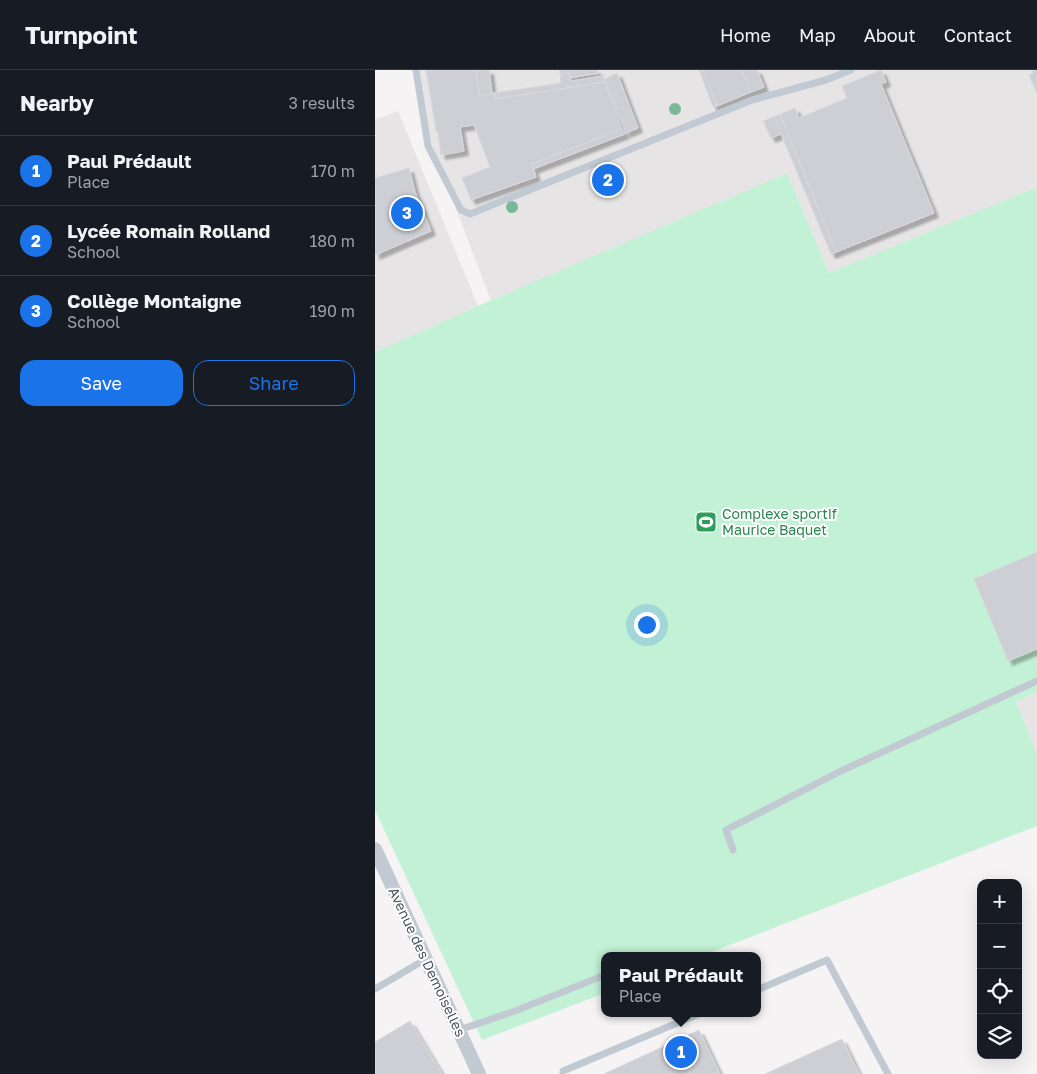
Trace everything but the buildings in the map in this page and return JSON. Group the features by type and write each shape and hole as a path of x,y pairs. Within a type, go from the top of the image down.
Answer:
{"street":[{"name":"Avenue des Demoiselles","path":"375,849 479,1074"}],"lane":[{"path":"416,70 428,146 461,210 470,214 752,100 826,80 851,70"},
{"path":"733,850 726,830 841,771 1037,681"},
{"path":"375,989 426,959"},
{"path":"761,988 827,960 888,1074"},
{"path":"459,1030 515,1011 601,977"},
{"path":"563,1074 563,1071 691,1017"}],"shaded area":[{"path":"420,70 1037,70 1037,187 829,273 787,173 491,301 429,137"},
{"path":"398,111 478,306 375,352 375,120"},
{"path":"1037,692 1037,755 1016,701"}],"green space":[{"name":"Complexe sportif Maurice Baquet","path":"787,173 829,273 1037,187 1037,692 1016,701 1037,755 1037,826 711,952 601,952 601,995 482,1040 375,810 375,352"}],"place":[{"name":"Lycée Romain Rolland","path":"608,180"},
{"name":"Collège Montaigne","path":"407,213"},
{"name":"Complexe sportif Maurice Baquet","path":"706,522"},
{"name":"Paul Prédault","path":"681,1052"}]}
